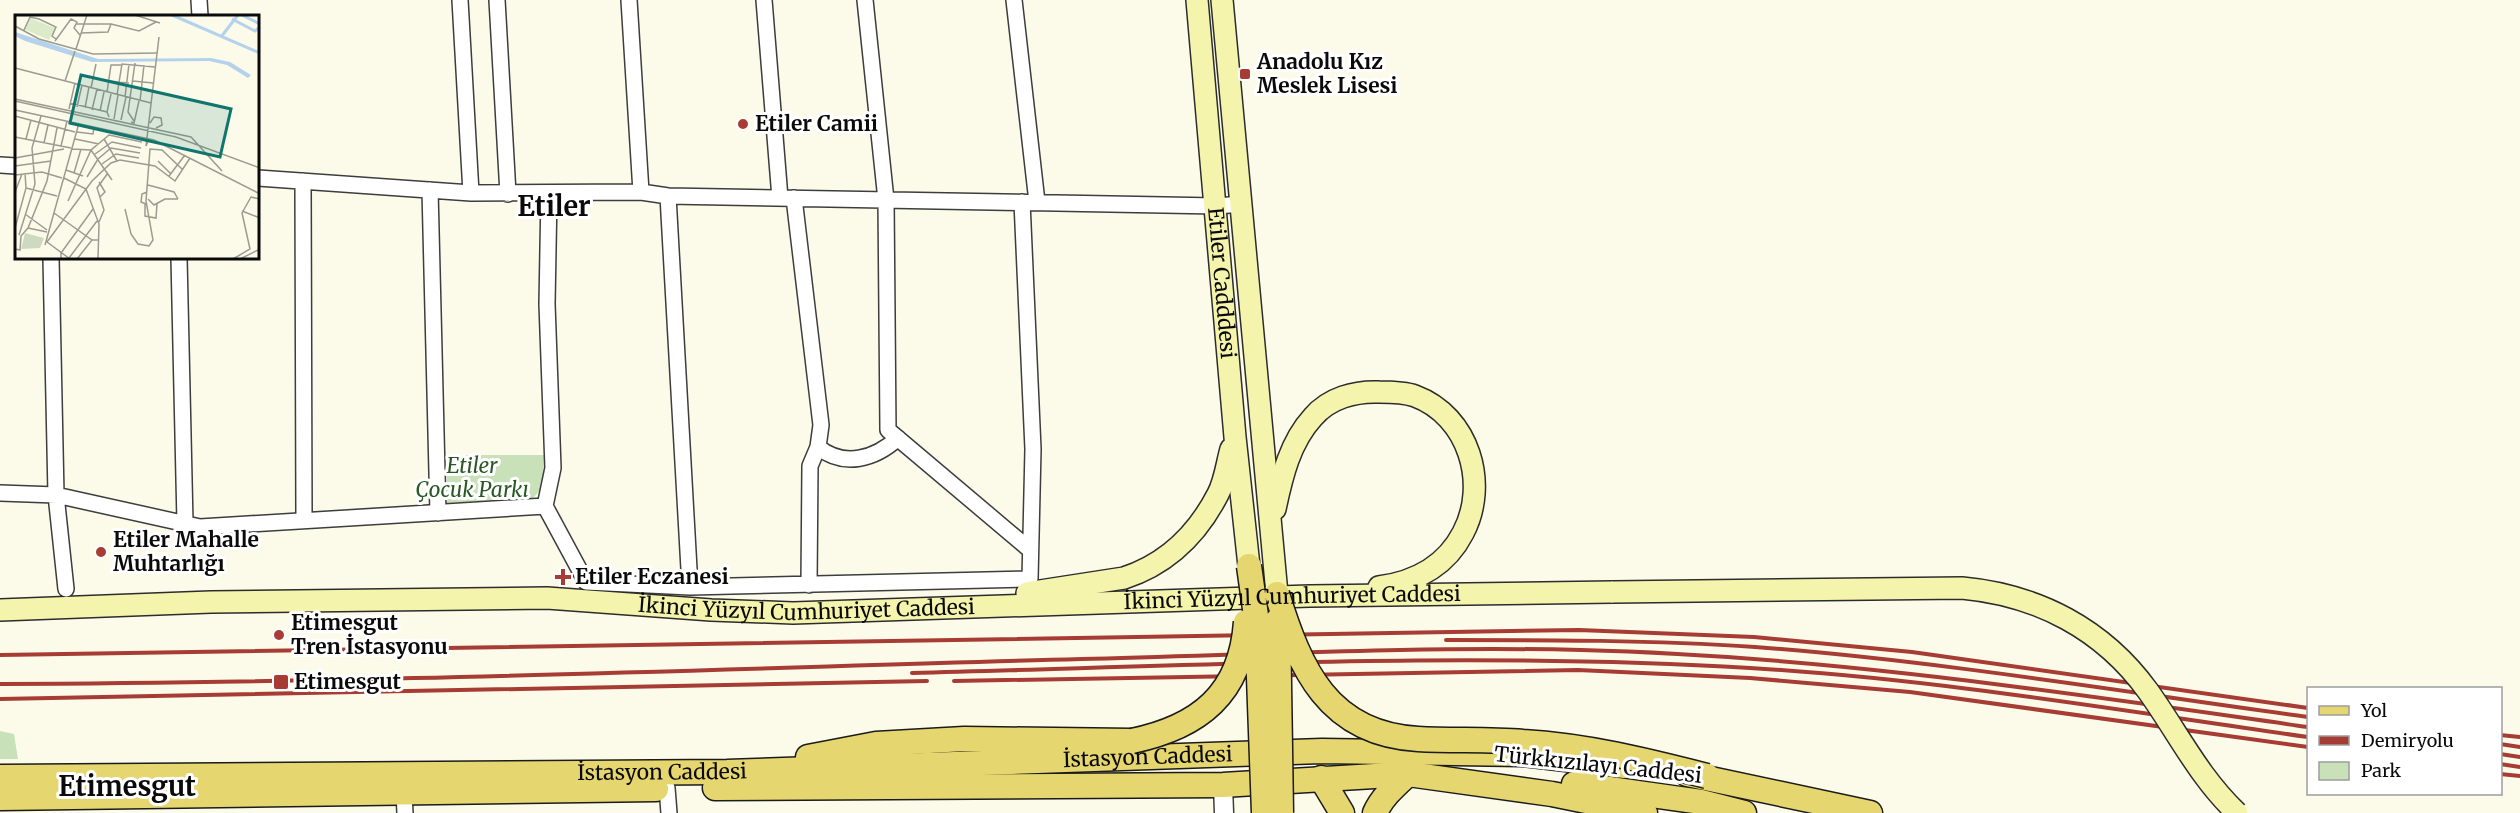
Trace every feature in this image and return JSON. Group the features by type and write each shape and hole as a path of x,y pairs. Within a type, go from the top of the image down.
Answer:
{"main road":[{"name":"Etiler Cadddesi","path":"1197,0 1217,206 1235,437 1249,566"},
{"path":"1222,0 1277,594 1281,813"},
{"path":"1272,527 1290,454 1312,417 1324,407 1343,397 1366,392 1413,395 1448,417 1461,434 1471,456 1475,478 1472,517 1456,546 1434,570 1394,585 1310,596"},
{"path":"968,606 1034,591 1089,584 1136,574 1173,552 1190,537 1219,492 1235,437"},
{"path":"728,772 876,744 964,739 1131,741 1157,736 1182,725 1211,706 1227,690 1244,647 1249,566"},
{"path":"1249,566 1257,623 1264,813"},
{"name":"İkinci Yüzyıl Cumhuriyet Caddesi","path":"0,610 234,601 547,598 711,610 793,613 1310,596 1962,588 1991,590 2042,605 2090,634 2128,666 2149,692 2196,766 2237,813"},
{"path":"1277,594 1293,645 1313,684 1338,709 1360,724 1392,735 1418,739 1524,742 1609,751 1707,776"},
{"name":"Türkkızılayı Caddesi","path":"1322,751 1522,754 1707,776 1870,813"},
{"name":"İstasyon Caddesi","path":"0,798 1322,751"},
{"path":"1375,813 1379,802 1408,774 1495,776 1594,786 1701,802 1744,813"},
{"name":"Türkkızılayı Caddesi","path":"1223,785 1408,774 1552,794 1641,813"},
{"name":"İstasyon Caddesi","path":"0,777 128,795 405,803 667,788 1223,785"},
{"path":"1321,778 1342,813"}],"street":[{"path":"460,0 471,193"},
{"path":"498,0 508,194"},
{"path":"629,0 641,192"},
{"path":"764,0 787,198 821,425 818,447 810,466 809,585"},
{"path":"865,0 886,200 888,430 1029,549"},
{"path":"549,195 547,304 553,468 545,507 586,582 690,586 1030,579 1033,448 1029,202 1014,0"},
{"path":"0,165 15,166"},
{"path":"260,178 508,194 641,192 668,196 1217,206 1242,204"},
{"path":"303,181 304,520"},
{"path":"430,190 438,513"},
{"path":"668,196 690,586"},
{"path":"51,260 56,495 66,589"},
{"path":"179,260 184,523"},
{"path":"818,447 832,458 855,459 884,450 898,438"},
{"path":"0,494 56,495 200,527 545,507"},
{"path":"1223,785 1224,813"},
{"path":"667,788 669,813"}],"green space":[{"name":"Etiler Çocuk Parkı","path":"447,455 544,455 543,487 533,498 447,503"},
{"path":"0,731 14,734 18,759 0,759"}],"railway":[{"path":"0,655 1579,630 1754,637 1912,652 2307,708"},
{"path":"1446,640 1678,643 1824,653 2032,678 2307,717"},
{"path":"0,684 405,678 1393,650 1581,650 1673,654 1855,668 2036,689 2307,727"},
{"path":"912,673 1436,660 1645,663 1750,668 1890,680 2030,697 2307,737"},
{"path":"954,681 1578,670 1750,678 1910,692 2307,747"},
{"path":"0,699 927,681"},
{"path":"2502,735 2520,737"},
{"path":"2502,744 2520,747"},
{"path":"2502,754 2520,757"},
{"path":"2502,764 2520,767"},
{"path":"2502,774 2520,776"}],"place":[{"name":"Anadolu Kız Meslek Lisesi","path":"1245,74"},
{"name":"Etiler Camii","path":"743,124"},
{"name":"Etiler Mahalle Muhtarlığı","path":"101,552"},
{"name":"Etiler Eczanesi","path":"563,577"},
{"name":"Etimesgut Tren İstasyonu","path":"279,635"},
{"name":"Etimesgut","path":"281,682"}],"district":[{"name":"Etiler","path":"554,207"},
{"name":"Etimesgut","path":"127,787"}]}
